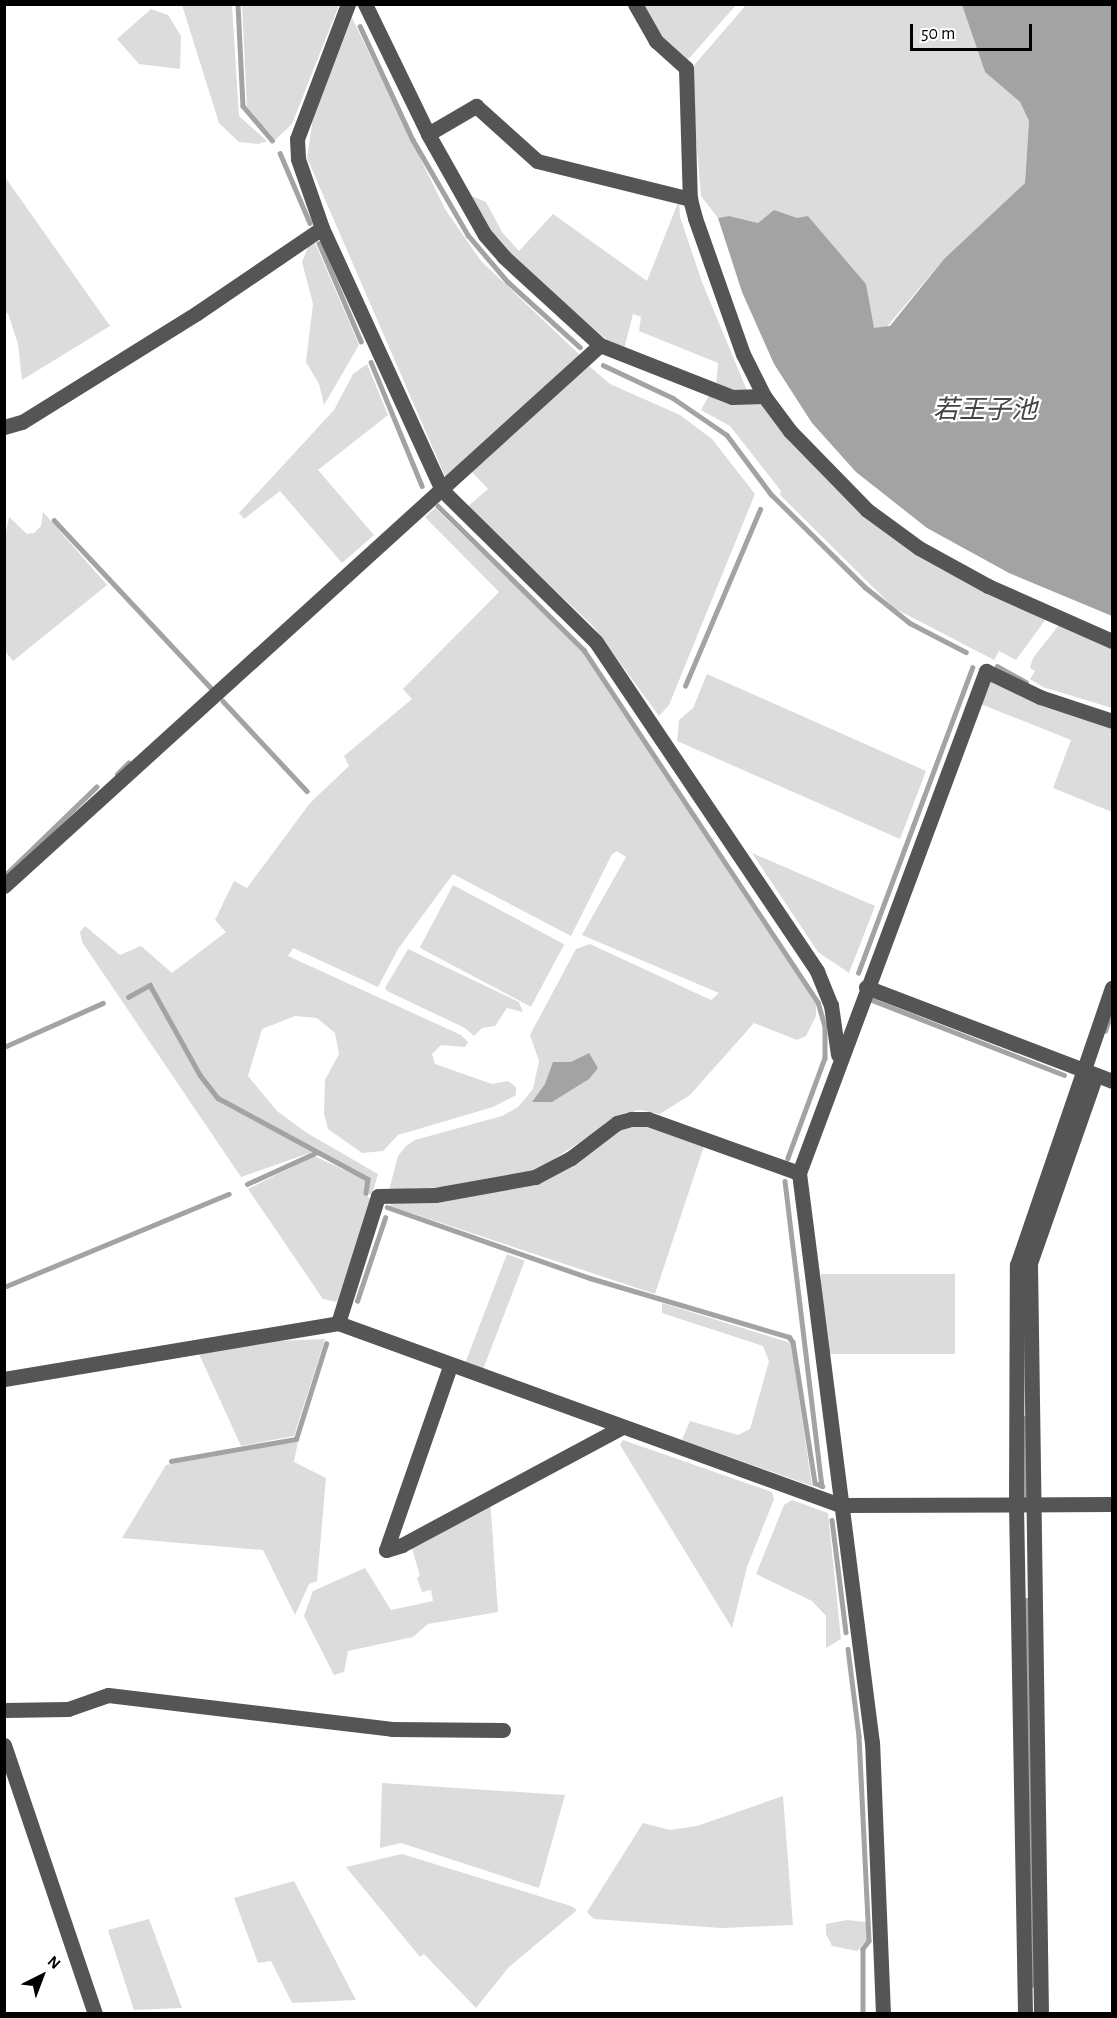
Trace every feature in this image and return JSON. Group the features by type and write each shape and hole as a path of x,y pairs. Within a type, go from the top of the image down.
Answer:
{"street":[{"path":"348,4 297,139 298,159 322,228 442,490 596,642 817,971 831,1005 838,1058"},
{"path":"365,4 428,134 485,235 600,345 732,397 764,396"},
{"path":"635,4 656,41 686,68 690,199 715,283 764,396 828,473 867,510 918,548 988,586 1113,641"},
{"path":"428,134 476,106 537,161 690,199"},
{"path":"4,427 22,422 197,312 322,228"},
{"path":"4,886 600,345"},
{"path":"883,2013 872,1743 799,1173 838,1058 986,671 1040,697 1113,721"},
{"path":"866,987 1113,1081"},
{"path":"1041,2013 1030,1263 1113,987"},
{"path":"1025,2013 1016,1505 1017,1265 1089,1072"},
{"path":"338,1323 378,1196 435,1195 535,1177 572,1158 617,1124 632,1119 648,1119 799,1173"},
{"path":"4,1379 338,1323 620,1428 840,1505 1113,1504"},
{"path":"450,1366 386,1550 402,1545 620,1428"},
{"path":"4,1710 68,1708 108,1695 392,1729 503,1730"},
{"path":"4,1745 96,2013"}],"shaded area":[{"path":"182,5 232,5 239,116 267,141 258,144 239,142 219,123"},
{"path":"242,5 339,5 292,124 275,140 247,107"},
{"path":"642,5 736,5 686,62 666,44"},
{"path":"746,5 962,5 985,72 1020,102 1029,121 1025,183 944,259 885,329 874,328 866,284 808,216 797,219 774,210 758,223 729,216 718,218 701,196 690,70"},
{"path":"151,9 168,15 181,36 180,69 139,64 117,39"},
{"path":"352,18 445,209 481,261 581,356 449,477 445,476 307,158 313,118"},
{"path":"5,177 110,326 22,380 18,344 8,313 5,314"},
{"path":"467,194 486,202 502,232 519,251 553,214 647,281 679,200 680,217 702,282 748,393 716,387 718,363 639,331 641,317 633,314 624,349 612,344 524,269 486,227"},
{"path":"315,243 359,345 324,405 319,384 306,362 313,304 302,262 308,247"},
{"path":"367,364 388,415 318,470 374,535 342,563 280,491 244,519 239,513 334,410 353,374"},
{"path":"589,366 610,384 680,415 712,439 755,494 669,705 659,716 593,626 467,507 488,489 472,472"},
{"path":"709,395 732,403 761,404 824,476 865,516 1046,619 1016,660 999,651 994,660 894,608 780,495 781,491 730,426 701,410"},
{"path":"435,508 583,651 799,973 816,1003 816,1016 806,1036 797,1040 754,1023 690,1095 660,1114 640,1110 625,1113 534,1172 464,1186 389,1190 398,1156 406,1146 415,1140 502,1116 518,1107 533,1089 539,1061 530,1035 576,949 590,944 711,1000 719,993 582,935 626,857 617,851 612,854 571,936 453,874 398,949 378,987 293,948 288,956 461,1035 468,1042 465,1047 441,1045 432,1054 435,1064 492,1084 508,1081 516,1087 516,1095 493,1107 398,1135 383,1151 362,1153 328,1129 324,1114 325,1080 339,1054 335,1033 317,1018 295,1016 262,1029 248,1076 277,1111 307,1133 378,1174 372,1195 367,1193 370,1179 315,1151 241,1177 82,942 80,932 85,926 120,955 141,946 172,973 226,932 215,920 234,881 247,888 310,803 349,766 344,756 412,699 403,689 499,592 425,517"},
{"path":"43,512 107,585 13,661 5,651 5,537 9,517 27,534 34,533 41,526"},
{"path":"1059,625 1112,648 1112,708 1043,687 1030,679 1035,671 1030,668 1033,658"},
{"path":"707,674 926,771 900,839 677,741 679,720 693,708"},
{"path":"992,678 1039,704 1112,729 1112,812 1053,788 1071,740 978,703 985,683"},
{"path":"752,853 875,906 849,973 818,952"},
{"path":"453,885 564,944 531,1007 420,948"},
{"path":"408,949 519,1002 523,1012 507,1008 495,1026 482,1028 474,1036 465,1028 387,991 385,988"},
{"path":"634,1124 644,1124 704,1146 655,1294 390,1206 392,1201 437,1200 537,1182 619,1129"},
{"path":"314,1156 366,1180 364,1194 371,1199 337,1302 323,1299 248,1189"},
{"path":"507,1254 525,1261 483,1369 465,1362"},
{"path":"821,1274 955,1274 955,1354 821,1354"},
{"path":"662,1303 791,1343 812,1486 682,1440 690,1421 738,1435 750,1429 769,1361 763,1346 662,1313"},
{"path":"325,1339 294,1436 241,1446 199,1354 277,1341"},
{"path":"623,1440 772,1492 774,1499 747,1567 732,1628 620,1445"},
{"path":"298,1441 294,1462 326,1478 317,1581 309,1584 295,1615 263,1550 122,1538 166,1465"},
{"path":"490,1499 498,1612 428,1624 413,1637 348,1651 344,1672 334,1675 304,1616 313,1591 365,1568 391,1610 433,1601 431,1590 422,1592 411,1545"},
{"path":"792,1500 828,1513 841,1639 826,1648 826,1616 812,1601 756,1574 784,1505"},
{"path":"382,1783 565,1795 539,1888 401,1843 380,1848"},
{"path":"783,1796 793,1925 722,1928 594,1919 587,1912 643,1823 670,1830 697,1826"},
{"path":"402,1854 571,1906 577,1910 509,1967 476,2008 424,1954 420,1957 346,1867"},
{"path":"294,1881 356,2000 292,2003 271,1961 258,1963 234,1898"},
{"path":"149,1919 182,2008 134,2010 108,1930"},
{"path":"847,1920 866,1922 867,1940 857,1951 832,1946 826,1934 826,1924"}],"water":[{"name":"若王子池","path":"962,5 1112,5 1112,616 1009,573 927,528 856,472 812,423 774,364 742,292 718,218 729,216 758,223 774,210 797,218 808,216 866,284 874,328 890,326 944,259 1025,183 1029,121 1020,102 985,72"},
{"path":"589,1053 598,1068 589,1079 552,1102 532,1102 545,1084 553,1062 571,1062"}],"waterway":[{"path":"238,4 243,106 272,140"},
{"path":"360,26 413,140 468,235 508,282 580,347"},
{"path":"280,153 310,223"},
{"path":"319,243 361,341"},
{"path":"371,362 422,486"},
{"path":"603,365 673,398 727,435 771,494 865,587 910,623 966,652"},
{"path":"438,506 584,650 818,1002 825,1026 825,1058 788,1158"},
{"path":"685,686 760,509"},
{"path":"54,520 212,689"},
{"path":"997,666 1026,682"},
{"path":"858,973 972,668"},
{"path":"223,701 307,791"},
{"path":"117,774 128,763"},
{"path":"5,875 96,787"},
{"path":"128,997 150,985 200,1075 218,1098 368,1179 366,1193"},
{"path":"872,1000 1064,1075"},
{"path":"4,1047 103,1003"},
{"path":"1105,1031 1112,1011"},
{"path":"247,1184 315,1153"},
{"path":"785,1181 822,1486"},
{"path":"4,1287 228,1194"},
{"path":"387,1207 590,1278 789,1337 793,1342 815,1483 822,1486"},
{"path":"357,1301 385,1218"},
{"path":"171,1461 296,1439 326,1344"},
{"path":"1024,1418 1025,1496"},
{"path":"832,1520 846,1632"},
{"path":"1027,1600 1032,1985"},
{"path":"848,1649 859,1736 869,1941 863,1949 863,2014"}]}
